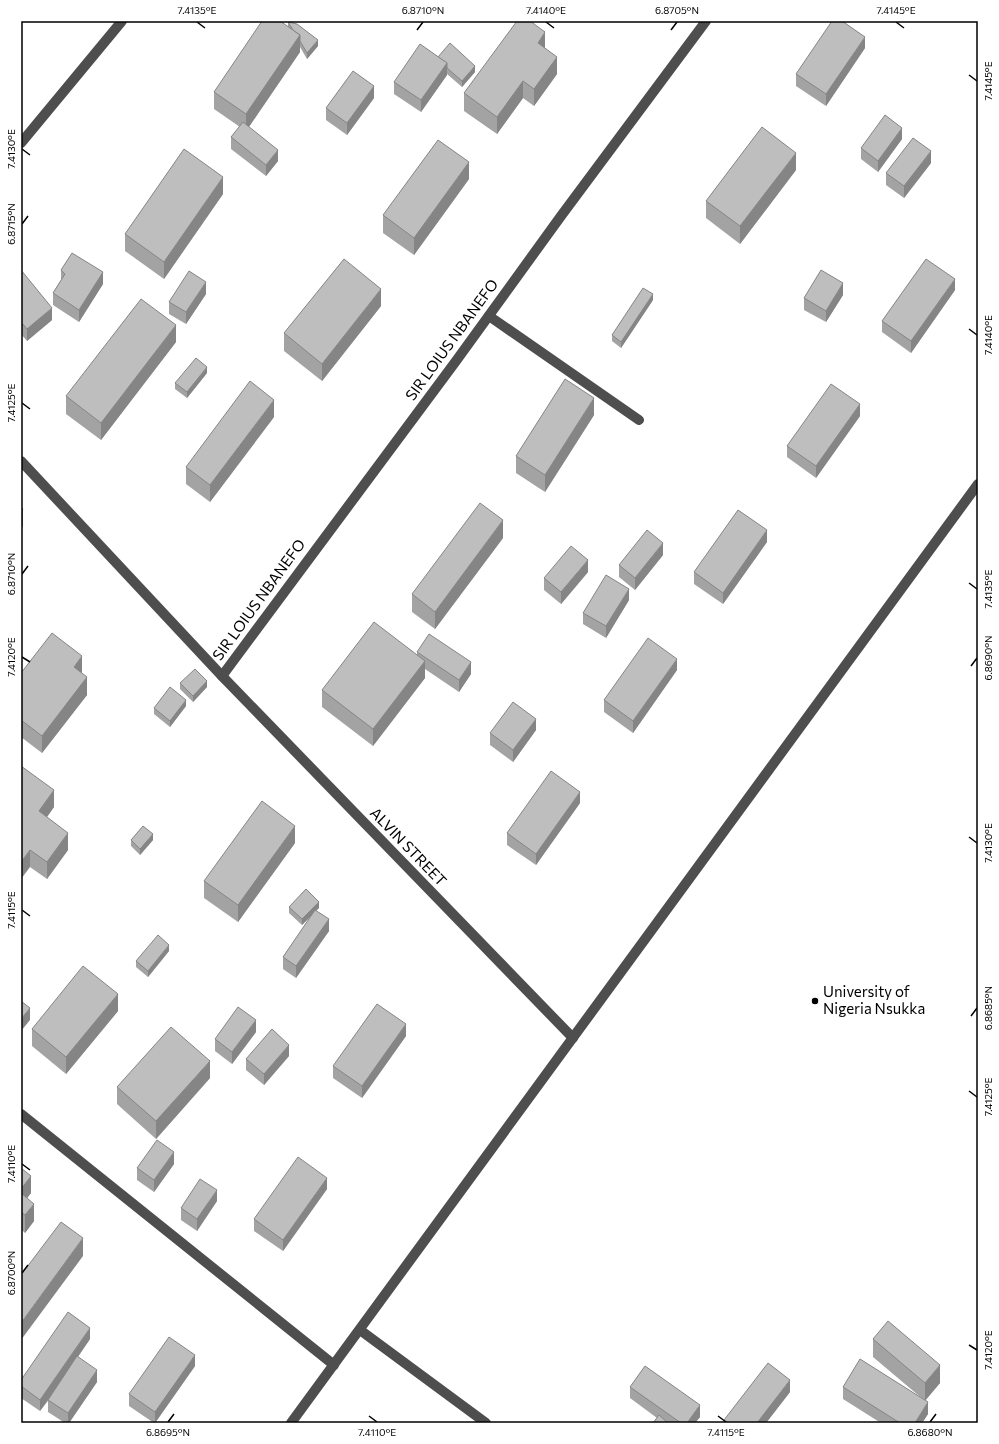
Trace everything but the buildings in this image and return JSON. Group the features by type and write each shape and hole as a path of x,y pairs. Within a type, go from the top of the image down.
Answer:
{"street":[{"path":"21,143 122,21"},
{"name":"SIR LOIUS NBANEFO","path":"222,676 706,21"},
{"path":"489,316 639,420"},
{"name":"ALVIN STREET","path":"21,461 222,676 573,1038"},
{"path":"291,1423 978,484"},
{"path":"21,1114 334,1365"},
{"path":"360,1330 486,1423"}],"place":[{"name":"University of Nigeria Nsukka","path":"815,1001"}]}
